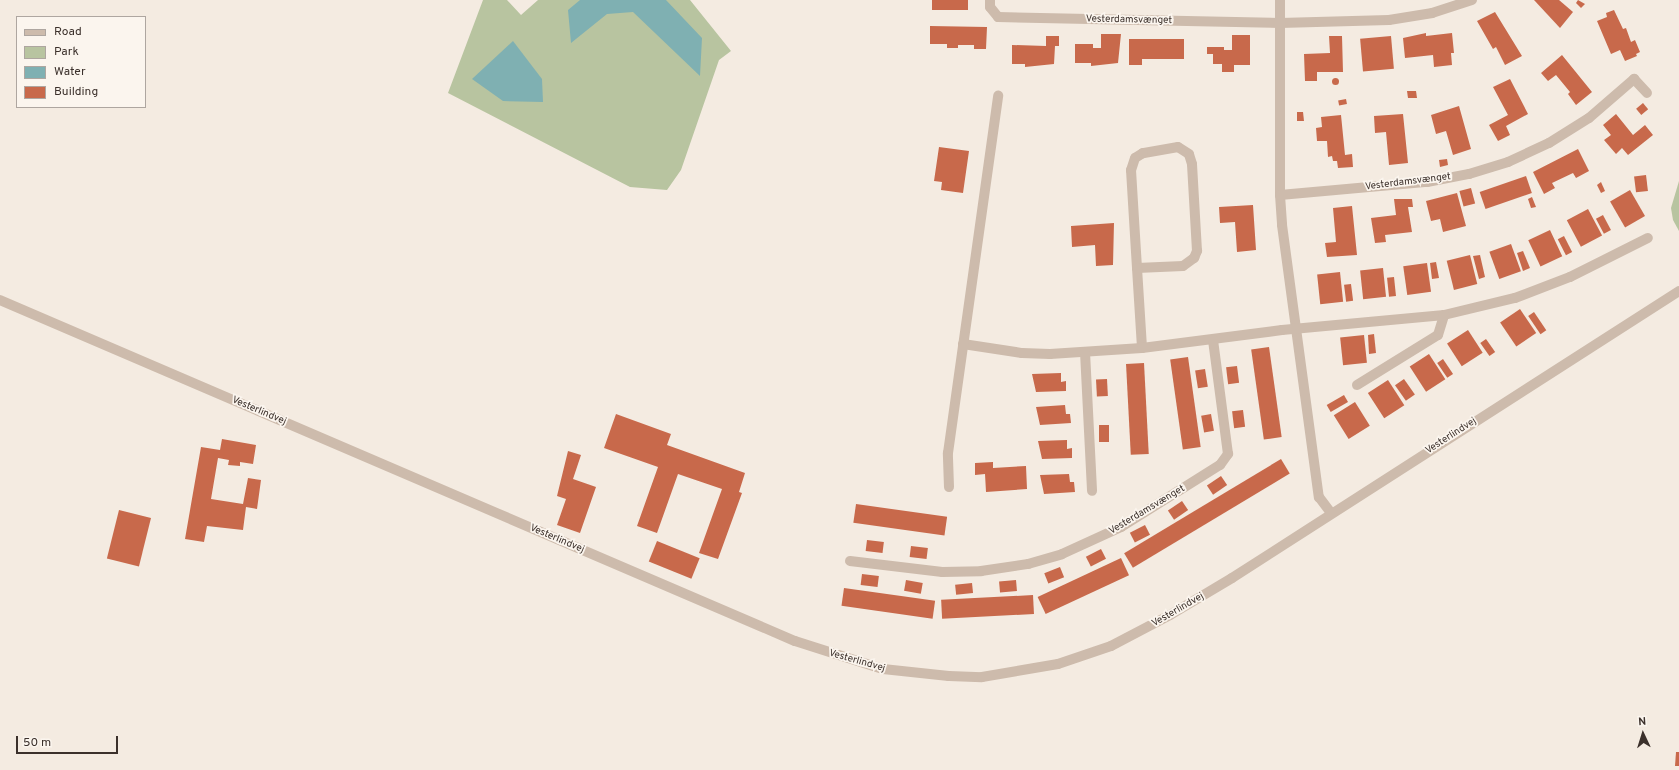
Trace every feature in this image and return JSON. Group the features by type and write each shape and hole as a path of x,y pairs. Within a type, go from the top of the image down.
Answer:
{"street":[{"name":"Vesterdamsvænget","path":"990,0 990,7 998,17 1280,23 1389,20 1432,14 1472,0"},
{"path":"1280,0 1280,194 1296,329 1319,497 1331,513"},
{"name":"Vesterdamsvænget","path":"1280,194 1427,182 1470,174 1508,162 1549,143 1589,118 1634,79 1647,93"},
{"path":"949,488 948,453 998,95"},
{"path":"1137,268 1183,266 1194,258 1197,251 1192,164 1189,154 1178,146 1143,153 1135,158 1131,170 1137,268 1142,348"},
{"path":"963,344 1022,353 1085,352 1142,348 1296,329 1444,315 1515,298 1570,278 1648,238"},
{"name":"Vesterlindvej","path":"0,300 795,641 883,669 982,677 1058,664 1111,646 1232,578 1331,513 1679,291"},
{"path":"1357,384 1438,335 1444,315"},
{"name":"Vesterdamsvænget","path":"850,561 942,572 981,571 1028,564 1062,554 1120,527 1220,465 1228,454 1213,340"},
{"path":"1085,352 1092,492"}],"green space":[{"path":"483,0 507,0 521,15 538,0 690,0 731,51 719,60 681,170 667,190 630,187 448,93"},
{"path":"1679,181 1679,231 1673,220 1671,208"}],"water":[{"path":"580,0 666,0 702,38 700,76 633,12 607,14 571,43 568,10"},
{"path":"513,41 542,79 543,102 503,101 472,79"}],"building":[{"path":"932,0 968,0 968,10 932,10"},
{"path":"1534,0 1559,0 1573,12 1560,28"},
{"path":"1578,0 1585,4 1581,8 1576,3"},
{"path":"1614,10 1623,29 1626,28 1631,42 1635,40 1640,52 1636,54 1637,56 1625,61 1620,50 1611,54 1597,21 1607,17 1606,13"},
{"path":"1495,12 1522,56 1505,65 1496,47 1493,49 1477,21"},
{"path":"930,26 987,27 986,49 974,49 974,45 958,45 958,48 947,48 947,44 930,44"},
{"path":"1426,33 1426,36 1452,33 1454,53 1451,53 1452,65 1434,67 1433,55 1405,58 1403,38"},
{"path":"1101,34 1121,34 1118,63 1091,66 1091,63 1075,63 1075,44 1093,44 1093,48 1101,48"},
{"path":"1232,35 1250,35 1250,65 1234,65 1234,72 1222,72 1222,64 1213,64 1213,54 1207,54 1207,47 1224,47 1224,50 1232,50"},
{"path":"1046,36 1059,36 1059,46 1055,46 1054,64 1025,67 1025,64 1012,64 1012,45 1046,46"},
{"path":"1329,36 1342,36 1343,72 1317,72 1317,81 1305,81 1304,54 1330,53"},
{"path":"1391,36 1394,69 1363,72 1360,39"},
{"path":"1129,39 1184,39 1184,59 1142,59 1142,65 1129,65"},
{"path":"1562,55 1592,92 1576,105 1568,94 1570,92 1556,75 1548,81 1541,73"},
{"path":"1335,78 1338,81 1335,84 1332,81"},
{"path":"1510,79 1528,114 1506,126 1510,135 1498,141 1489,125 1508,115 1493,87"},
{"path":"1407,91 1416,91 1417,98 1408,98"},
{"path":"1346,99 1347,104 1339,105 1338,101"},
{"path":"1643,103 1648,109 1641,115 1636,109"},
{"path":"1459,106 1471,149 1453,155 1446,131 1436,134 1431,115"},
{"path":"1297,112 1303,112 1304,121 1297,121"},
{"path":"1403,114 1408,163 1389,165 1386,132 1375,133 1374,116"},
{"path":"1616,114 1633,135 1645,125 1653,135 1628,155 1622,148 1616,154 1604,140 1611,135 1603,125"},
{"path":"1341,115 1345,155 1352,154 1353,167 1338,168 1337,161 1333,161 1332,156 1328,157 1327,141 1317,141 1316,128 1322,127 1321,117"},
{"path":"939,147 969,151 963,193 941,190 942,182 934,181"},
{"path":"1578,149 1589,171 1576,178 1573,173 1552,183 1555,188 1544,194 1533,172"},
{"path":"1447,159 1448,165 1440,167 1439,160"},
{"path":"1646,175 1648,191 1636,192 1634,176"},
{"path":"1526,176 1532,193 1486,209 1480,192"},
{"path":"1601,182 1605,191 1601,193 1597,185"},
{"path":"1471,188 1475,203 1464,207 1459,191"},
{"path":"1630,190 1645,216 1625,227 1610,202"},
{"path":"1457,193 1466,226 1443,232 1440,219 1431,221 1426,201"},
{"path":"1532,197 1536,207 1531,208 1528,199"},
{"path":"1394,199 1412,199 1413,207 1408,207 1412,232 1385,235 1386,242 1375,243 1371,218 1396,215"},
{"path":"1253,205 1256,250 1237,252 1235,222 1220,223 1219,207"},
{"path":"1352,206 1357,255 1327,257 1325,243 1336,242 1333,208"},
{"path":"1588,209 1602,235 1581,247 1567,220"},
{"path":"1603,215 1611,230 1604,234 1596,219"},
{"path":"1114,223 1113,265 1096,266 1095,245 1072,247 1071,226"},
{"path":"1550,230 1562,256 1541,266 1528,240"},
{"path":"1564,236 1572,252 1566,255 1558,239"},
{"path":"1511,244 1521,271 1499,279 1489,252"},
{"path":"1523,251 1530,268 1523,271 1517,253"},
{"path":"1470,255 1477,284 1454,290 1447,261"},
{"path":"1480,255 1485,277 1479,279 1473,256"},
{"path":"1436,262 1439,278 1432,279 1430,263"},
{"path":"1427,263 1431,292 1407,295 1403,266"},
{"path":"1383,268 1386,297 1363,299 1360,270"},
{"path":"1340,272 1343,302 1320,304 1317,274"},
{"path":"1394,277 1396,296 1389,297 1387,278"},
{"path":"1351,284 1353,301 1346,302 1344,285"},
{"path":"1520,309 1536,333 1516,346 1500,322"},
{"path":"1534,312 1546,330 1540,334 1528,316"},
{"path":"1468,330 1483,353 1462,366 1447,344"},
{"path":"1374,334 1376,353 1369,354 1368,335"},
{"path":"1364,335 1367,363 1343,365 1340,338"},
{"path":"1486,339 1495,352 1489,356 1480,343"},
{"path":"1269,347 1282,437 1264,440 1251,350"},
{"path":"1429,354 1445,379 1426,392 1410,367"},
{"path":"1188,357 1201,447 1183,450 1170,360"},
{"path":"1443,359 1453,374 1447,378 1437,363"},
{"path":"1144,363 1149,454 1131,455 1126,364"},
{"path":"1237,366 1239,383 1228,384 1226,367"},
{"path":"1205,369 1208,387 1198,388 1195,371"},
{"path":"1061,373 1061,382 1066,381 1066,391 1036,392 1032,374"},
{"path":"1107,379 1108,396 1097,397 1096,380"},
{"path":"1404,379 1415,395 1406,401 1395,385"},
{"path":"1388,380 1404,405 1384,418 1368,393"},
{"path":"1344,395 1348,402 1331,412 1327,405"},
{"path":"1355,402 1370,426 1349,439 1334,415"},
{"path":"1065,405 1066,414 1070,414 1071,423 1040,425 1036,407"},
{"path":"1243,410 1245,427 1234,428 1232,411"},
{"path":"616,414 671,434 667,445 745,473 739,492 742,493 718,559 699,553 722,489 678,474 657,533 637,526 658,467 604,448"},
{"path":"1211,414 1214,431 1204,432 1201,416"},
{"path":"1099,425 1109,425 1109,442 1099,442"},
{"path":"222,439 256,445 253,464 240,462 240,466 228,465 229,460 218,458 211,499 243,504 248,478 261,480 257,509 246,507 243,530 207,526 204,542 185,539 201,447 220,450"},
{"path":"1067,440 1067,449 1072,448 1072,458 1042,459 1038,441"},
{"path":"568,451 581,455 573,479 596,487 580,533 557,525 566,499 557,496"},
{"path":"1281,459 1290,474 1133,568 1124,553"},
{"path":"993,462 993,468 1026,466 1027,489 986,492 985,474 975,475 975,463"},
{"path":"1069,474 1070,482 1074,482 1075,492 1044,494 1040,475"},
{"path":"1221,476 1227,485 1213,495 1207,486"},
{"path":"1182,501 1188,510 1174,520 1168,511"},
{"path":"856,504 947,517 944,536 853,523"},
{"path":"119,510 151,518 139,566 107,559"},
{"path":"1145,525 1150,535 1135,543 1130,533"},
{"path":"867,540 884,542 883,553 866,551"},
{"path":"657,541 700,558 691,579 649,561"},
{"path":"911,546 928,548 927,559 910,557"},
{"path":"1101,549 1106,559 1091,567 1086,557"},
{"path":"1121,558 1129,575 1046,614 1038,597"},
{"path":"1060,567 1064,577 1048,584 1044,573"},
{"path":"862,574 879,576 878,587 861,585"},
{"path":"906,580 923,583 921,594 904,591"},
{"path":"1016,580 1017,591 1000,592 999,581"},
{"path":"972,583 973,593 956,595 955,585"},
{"path":"844,588 935,601 933,619 841,606"},
{"path":"1033,595 1034,614 942,619 941,600"},
{"path":"1676,752 1679,752 1679,766 1675,766"}]}
